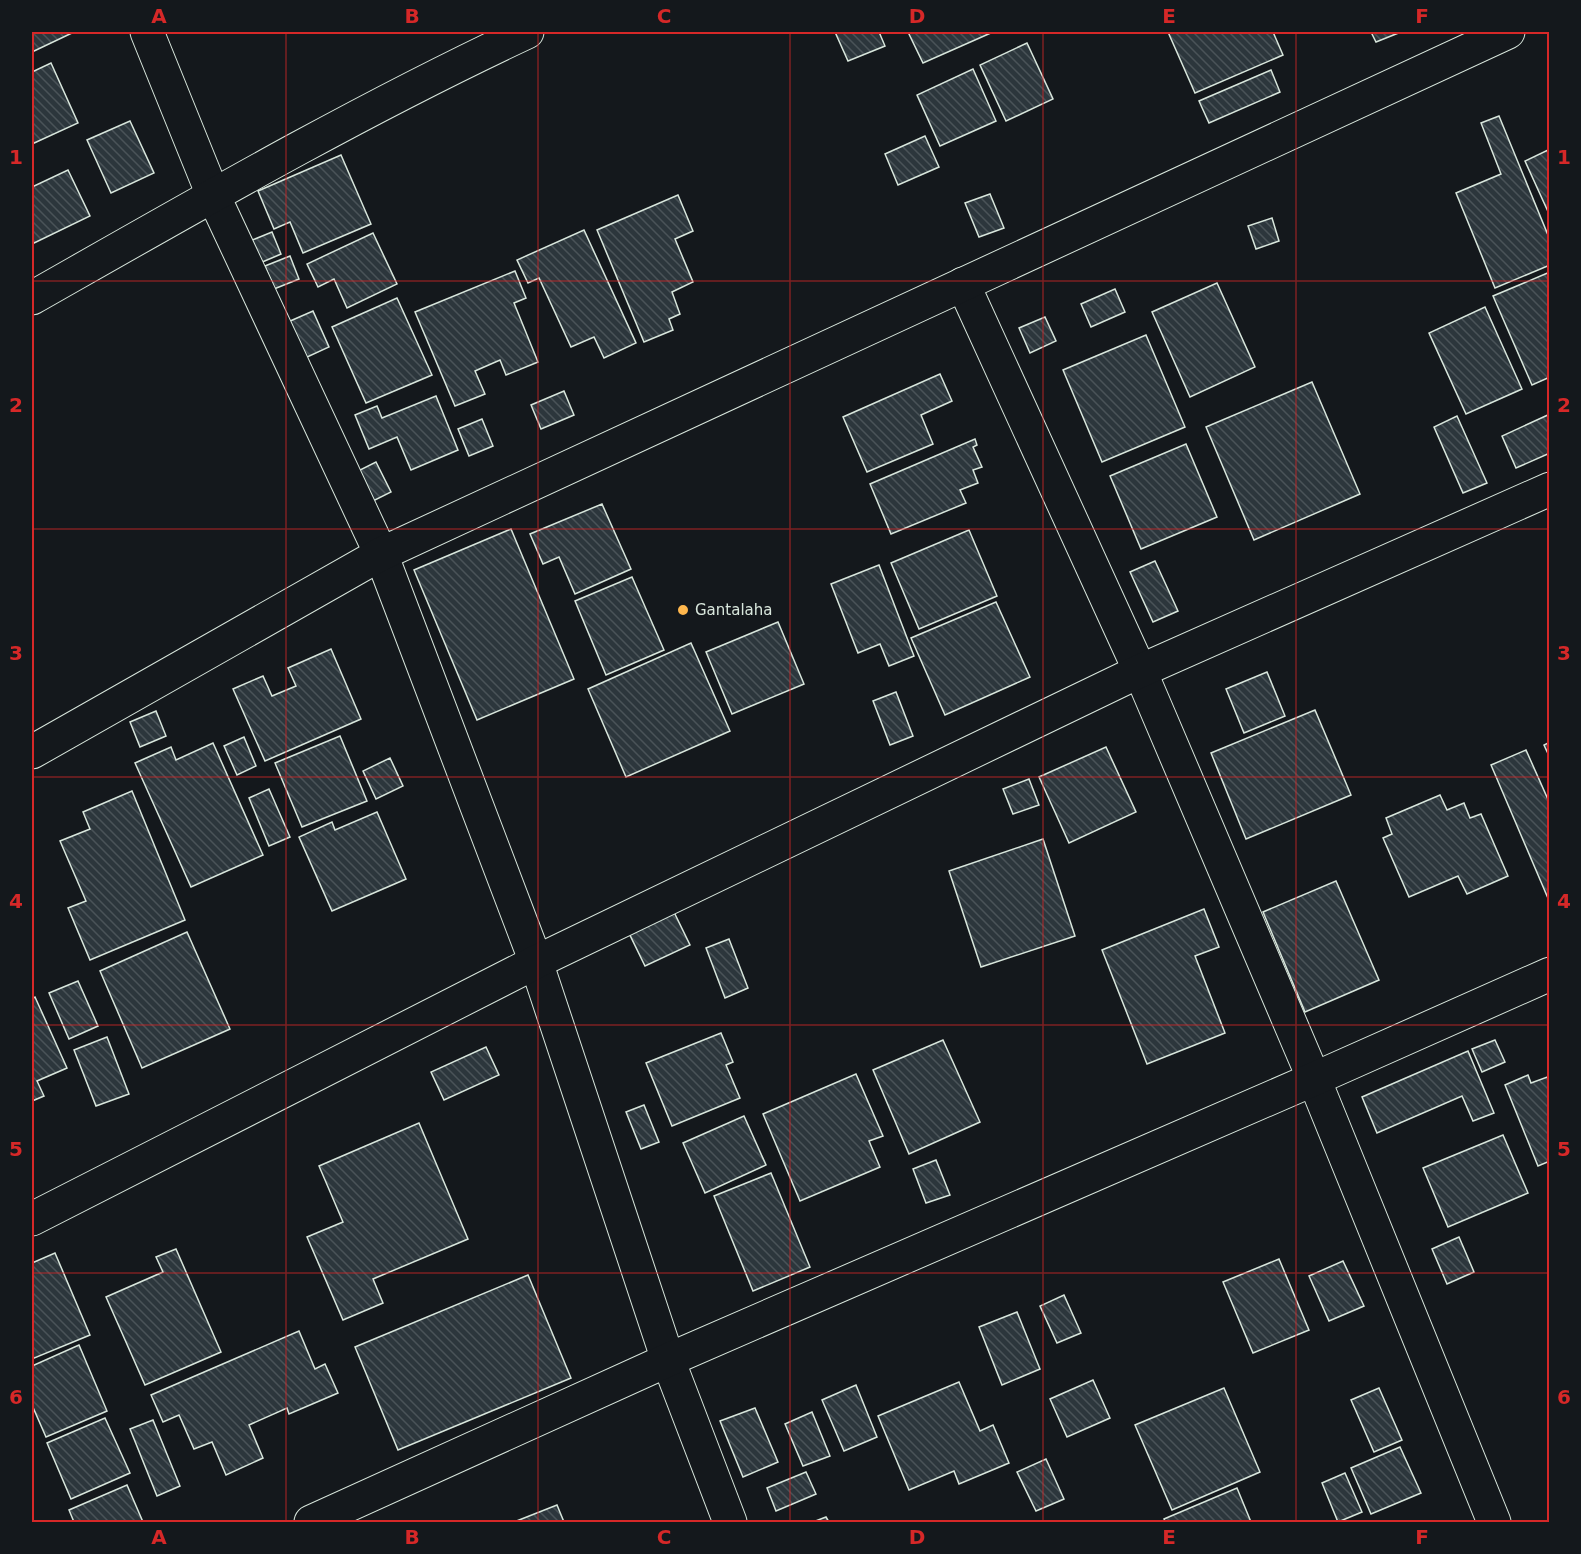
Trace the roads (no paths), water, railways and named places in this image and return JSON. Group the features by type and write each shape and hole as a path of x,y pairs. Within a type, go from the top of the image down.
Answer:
{"street":[{"path":"147,32 213,195 381,554 536,962 668,1360 730,1522"},
{"path":"32,298 213,195 473,57 527,32"},
{"path":"32,752 381,554 1508,32"},
{"path":"963,284 1140,671 1314,1079 1494,1522"},
{"path":"32,1219 536,962 1140,671 1550,489"},
{"path":"311,1522 668,1360 1550,974"}],"place":[{"name":"Gantalaha","path":"683,610"}]}
